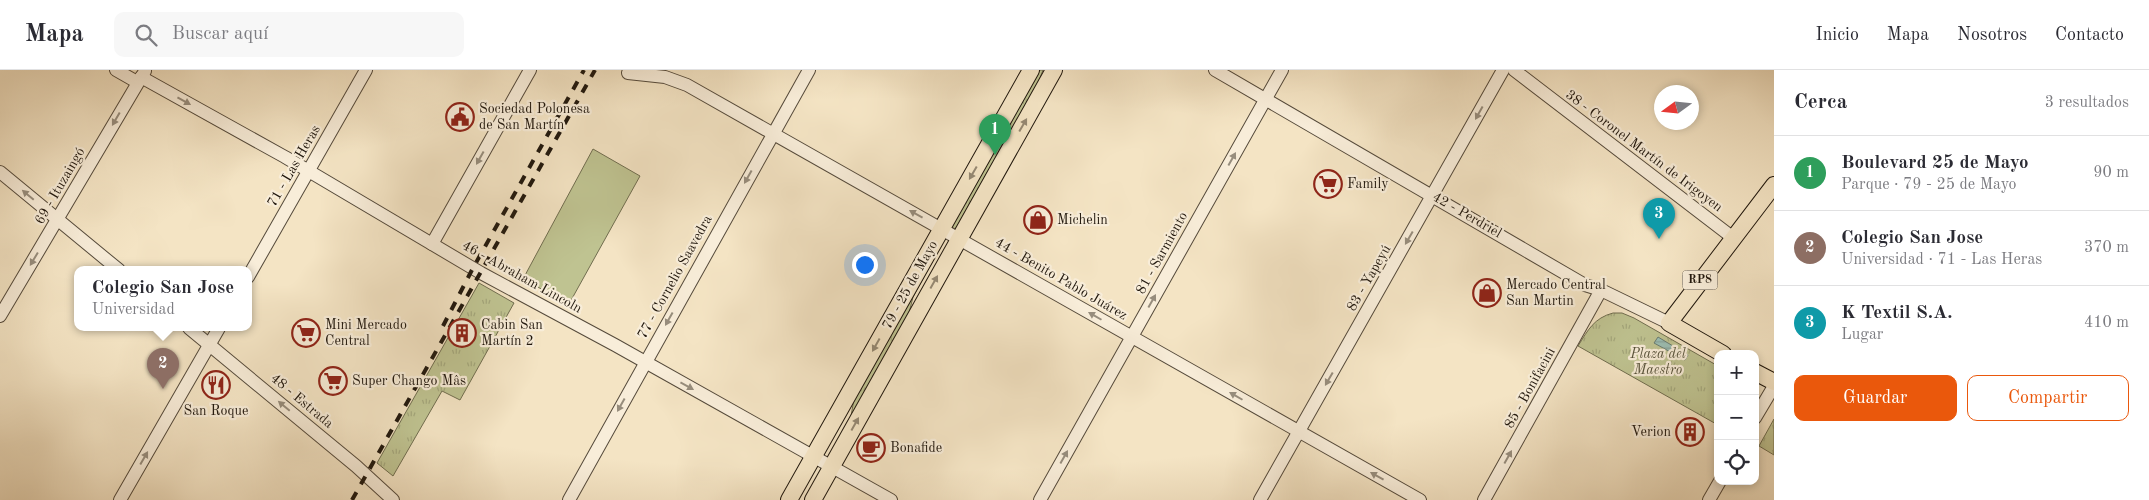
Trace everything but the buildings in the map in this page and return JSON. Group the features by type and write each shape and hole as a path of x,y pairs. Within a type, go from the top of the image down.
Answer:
{"main road":[{"name":"79 - 25 de Mayo","path":"790,500 1031,70"},
{"name":"79 - 25 de Mayo","path":"813,500 1054,70"},
{"name":"RP8","path":"1669,323 1732,237 1774,185"},
{"name":"42 - Perdriel","path":"1669,323 1716,350"},
{"path":"1759,375 1774,384"}],"street":[{"name":"46 - Abraham Lincoln","path":"116,70 141,77 308,171 481,273 891,500"},
{"name":"71 - Las Heras","path":"252,270 366,70"},
{"path":"432,244 530,70"},
{"name":"44 - Benito Pablo Juárez","path":"676,70 687,85"},
{"name":"77 - Cornelio Saavedra","path":"569,500 809,70"},
{"name":"42 - Perdriel","path":"1215,70 1434,195 1586,285 1602,290 1669,323"},
{"name":"81 - Sarmiento","path":"1040,500 1282,70"},
{"name":"83 - Yapeyú","path":"1260,500 1503,70"},
{"name":"38 - Coronel Martín de Irigoyen","path":"1514,70 1732,237"},
{"name":"44 - Benito Pablo Juárez","path":"628,73 665,77 687,85 1420,500"},
{"name":"69 - Ituzaingó","path":"0,316 5,297 58,220 141,77"},
{"path":"0,172 114,266"},
{"name":"85 - Bonifacini","path":"1484,500 1602,290"},
{"name":"48 - Estrada","path":"193,331 356,466 393,500"},
{"path":"120,500 217,331"},
{"path":"1759,411 1774,384"},
{"path":"1709,500 1718,485"}],"green space":[{"path":"1040,70 1043,70 1038,83 954,229 952,226"},
{"path":"593,149 640,176 569,304 523,279"},
{"path":"940,247 913,297 908,317 851,416 854,399"},
{"path":"479,283 514,303 460,400 442,391 393,476 377,463"},
{"name":"Plaza del Maestro","path":"1622,313 1634,318 1714,364 1714,423 1578,346 1596,321 1606,315"},
{"path":"1774,419 1774,455 1759,446"}],"water":[{"path":"1658,337 1688,355 1685,360 1654,343"}],"railway":[{"path":"443,326 473,268 584,70"},
{"path":"352,500 595,70"}],"place":[{"name":"Sociedad Polonesa de San Martín","path":"460,117"},
{"name":"Boulevard 25 de Mayo","path":"995,155"},
{"name":"Family","path":"1328,184"},
{"name":"Michelin","path":"1038,220"},
{"name":"K Textil S.A.","path":"1659,239"},
{"name":"Mercado Central San Martin","path":"1487,293"},
{"name":"Mini Mercado Central","path":"306,333"},
{"name":"Cabin San Martín 2","path":"462,333"},
{"name":"Super Chango Mâs","path":"333,381"},
{"name":"San Roque","path":"216,385"},
{"name":"Colegio San Jose","path":"163,389"},
{"name":"Verion","path":"1690,432"},
{"name":"Bonafide","path":"871,448"}]}
